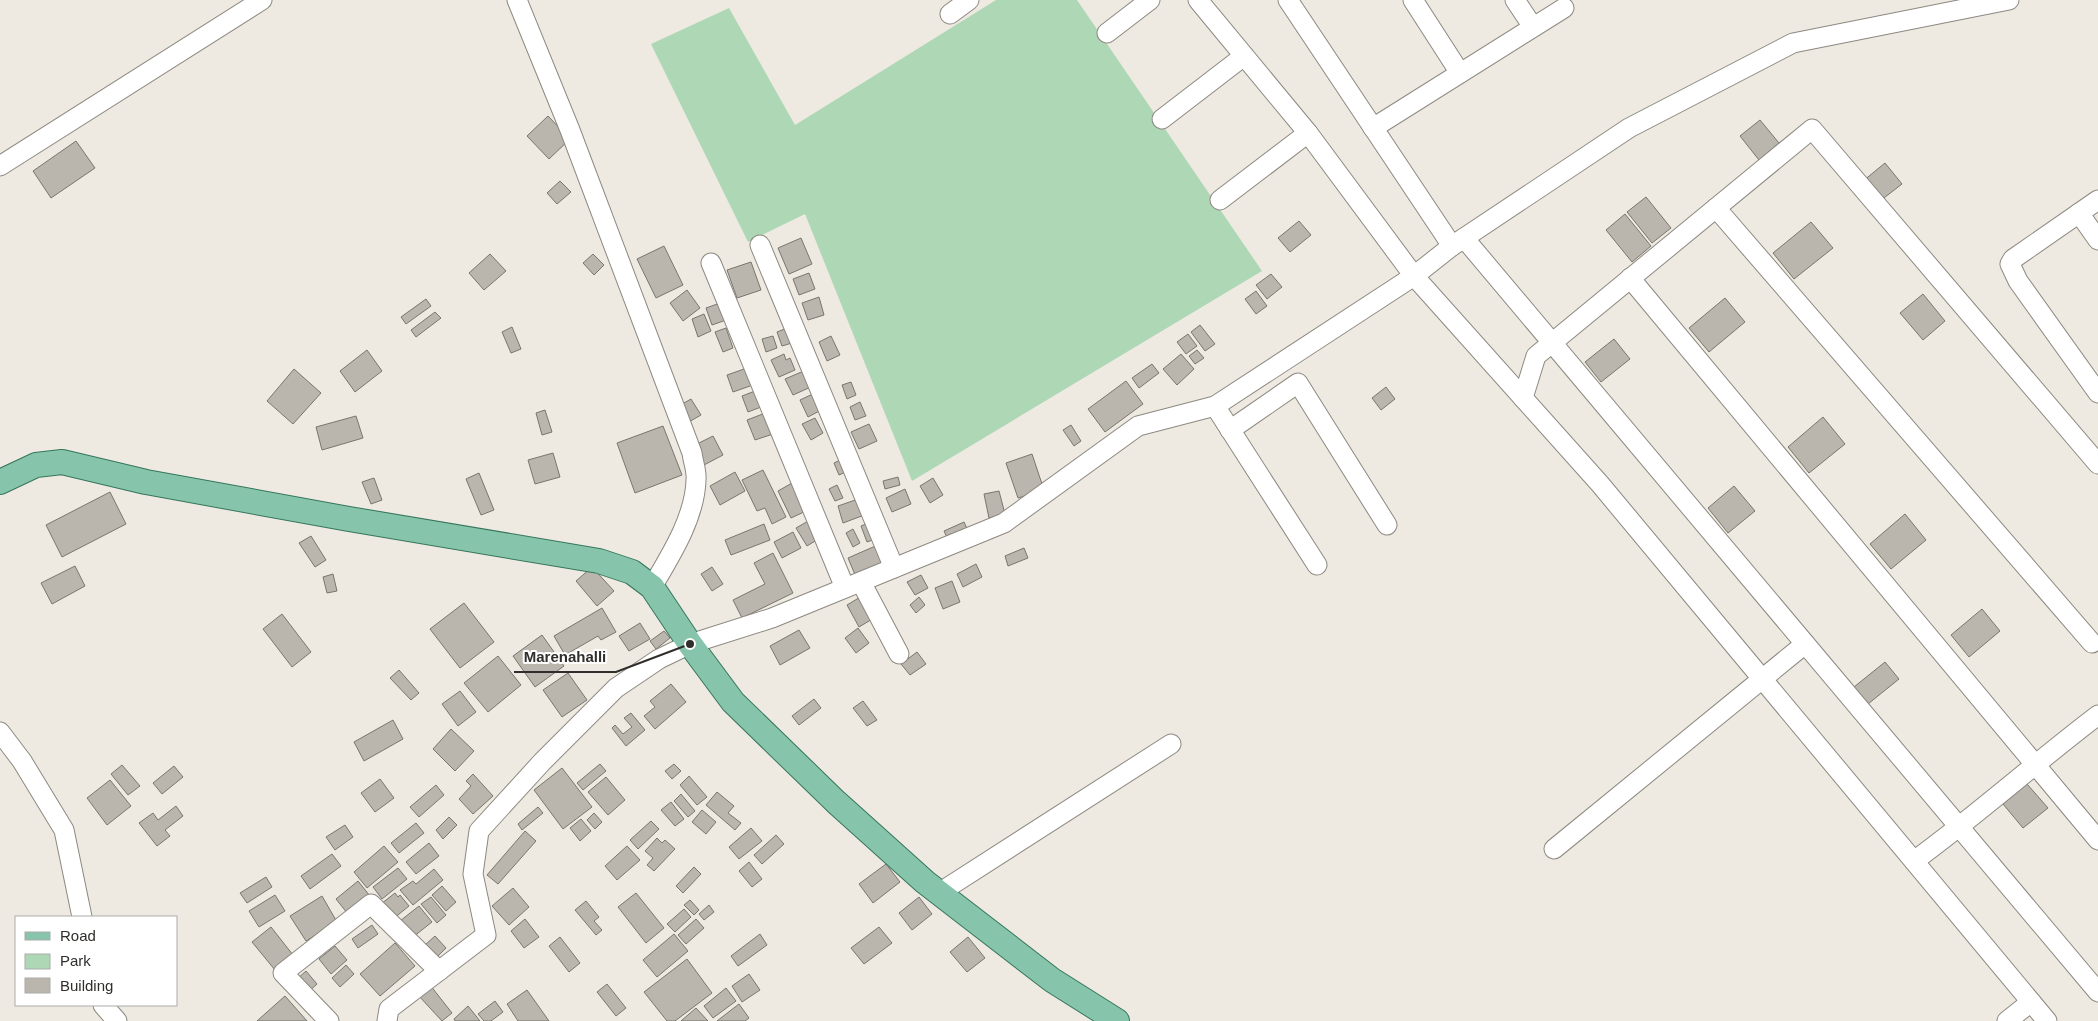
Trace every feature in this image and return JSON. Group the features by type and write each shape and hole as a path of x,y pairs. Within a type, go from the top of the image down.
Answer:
{"main road":[{"path":"0,482 36,466 62,462 146,482 599,561 632,572 652,587 690,644 733,702 836,802 939,894 1052,980 1117,1021"}],"street":[{"path":"0,166 262,0"},
{"path":"517,0 570,130 692,453 696,478 694,498 685,524 652,587"},
{"path":"950,14 969,0"},
{"path":"1107,33 1150,0"},
{"path":"1198,0 1308,134 1414,276 1600,484 2047,1021"},
{"path":"1288,0 1373,128 1458,242 1551,343 2098,992"},
{"path":"1413,0 1460,73"},
{"path":"1515,0 1533,27"},
{"path":"387,1021 389,1009 486,935 473,874 479,831 542,762 616,688 659,659 690,644 772,618 1004,523 1138,426 1215,406 1414,276 1458,242 1630,128 1793,43 1976,3 2010,0"},
{"path":"1373,128 1564,8"},
{"path":"1162,118 1244,56"},
{"path":"1523,398 1536,356 1812,129 2098,464"},
{"path":"1220,200 1308,134"},
{"path":"2098,200 2013,259 2010,264 2018,281 2098,392"},
{"path":"1716,208 2092,643"},
{"path":"2079,213 2098,240"},
{"path":"760,245 894,568"},
{"path":"711,264 853,585 899,654"},
{"path":"1630,278 2098,840"},
{"path":"1230,430 1298,383 1387,525"},
{"path":"1215,406 1318,566"},
{"path":"1554,849 1804,644"},
{"path":"1914,861 1959,828 2034,763 2098,715"},
{"path":"0,732 22,761 64,830 82,916"},
{"path":"939,894 1171,744"},
{"path":"329,1021 283,973 371,904 439,971"},
{"path":"2007,1021 2031,1002"},
{"path":"104,1006 117,1021"}],"green space":[{"path":"996,0 1077,0 1262,271 912,481 805,214 748,242 651,44 729,8 795,125"}],"building":[{"path":"548,116 570,139 549,159 527,136"},
{"path":"1760,120 1779,143 1759,160 1740,136"},
{"path":"76,141 95,168 51,198 33,171"},
{"path":"1885,163 1902,184 1880,201 1863,181"},
{"path":"560,181 571,192 557,204 547,193"},
{"path":"1646,197 1671,228 1652,243 1627,212"},
{"path":"1625,214 1651,246 1632,262 1606,230"},
{"path":"1299,221 1311,235 1290,252 1278,238"},
{"path":"1811,222 1833,248 1794,279 1773,253"},
{"path":"801,238 812,264 789,274 778,248"},
{"path":"664,246 683,285 656,298 637,259"},
{"path":"490,254 506,271 484,290 469,273"},
{"path":"593,254 604,265 594,275 583,263"},
{"path":"751,262 761,290 737,298 727,270"},
{"path":"809,273 815,289 799,295 793,279"},
{"path":"1271,274 1282,287 1267,299 1256,285"},
{"path":"687,290 700,308 683,321 670,303"},
{"path":"1256,291 1267,306 1256,314 1245,299"},
{"path":"1923,294 1945,321 1923,340 1900,313"},
{"path":"819,297 824,315 808,320 802,303"},
{"path":"1725,298 1745,322 1709,352 1689,328"},
{"path":"426,299 431,306 406,324 401,317"},
{"path":"723,302 729,319 712,325 706,308"},
{"path":"435,312 441,318 416,337 411,330"},
{"path":"704,314 711,331 698,337 692,319"},
{"path":"1200,325 1215,344 1205,351 1191,332"},
{"path":"512,327 521,349 511,353 502,332"},
{"path":"790,327 795,342 782,346 777,332"},
{"path":"726,328 733,348 723,352 715,332"},
{"path":"1188,334 1197,346 1186,354 1177,342"},
{"path":"773,336 777,348 766,352 762,339"},
{"path":"831,336 840,355 827,361 819,342"},
{"path":"1614,339 1630,359 1601,382 1585,362"},
{"path":"367,350 382,371 355,392 340,371"},
{"path":"1197,350 1204,358 1195,364 1189,356"},
{"path":"784,354 786,360 790,358 795,370 779,377 771,360"},
{"path":"1181,354 1194,369 1177,385 1163,369"},
{"path":"1152,364 1159,373 1139,388 1132,378"},
{"path":"747,368 753,385 733,392 727,375"},
{"path":"294,369 321,393 293,424 267,401"},
{"path":"806,370 813,386 793,395 785,379"},
{"path":"1126,381 1143,404 1105,432 1088,409"},
{"path":"851,382 856,395 847,399 842,385"},
{"path":"1386,387 1395,399 1381,410 1372,398"},
{"path":"755,391 761,407 748,412 742,396"},
{"path":"817,392 825,408 808,417 800,400"},
{"path":"691,399 701,415 687,423 677,407"},
{"path":"860,402 866,416 855,420 850,407"},
{"path":"545,410 552,432 542,435 536,413"},
{"path":"768,412 776,433 755,440 747,420"},
{"path":"356,416 363,438 322,450 316,427"},
{"path":"1823,417 1845,444 1809,473 1788,447"},
{"path":"815,418 823,433 811,440 802,424"},
{"path":"869,424 877,441 859,449 851,432"},
{"path":"1071,425 1081,441 1074,446 1063,430"},
{"path":"663,426 682,475 635,493 617,443"},
{"path":"713,436 723,455 704,465 693,446"},
{"path":"553,453 560,477 535,484 528,460"},
{"path":"1032,454 1044,490 1018,498 1006,463"},
{"path":"844,458 850,470 839,475 834,463"},
{"path":"763,470 786,517 772,524 765,508 757,511 742,480"},
{"path":"735,472 745,491 720,505 710,486"},
{"path":"479,473 494,510 481,515 466,479"},
{"path":"898,477 900,485 885,489 883,481"},
{"path":"374,478 382,500 371,504 362,482"},
{"path":"933,478 943,495 930,503 920,486"},
{"path":"792,483 806,511 791,518 778,491"},
{"path":"837,485 843,498 835,501 829,489"},
{"path":"1734,486 1755,511 1728,533 1708,508"},
{"path":"905,489 911,504 892,512 886,498"},
{"path":"999,491 1005,514 989,518 984,494"},
{"path":"110,492 126,524 62,557 46,525"},
{"path":"861,498 867,514 843,523 838,506"},
{"path":"1905,514 1926,540 1891,569 1870,544"},
{"path":"810,520 820,538 807,546 796,528"},
{"path":"871,522 878,538 867,542 861,526"},
{"path":"964,522 970,535 950,544 944,531"},
{"path":"764,524 770,540 731,555 725,540"},
{"path":"853,529 860,543 853,547 846,533"},
{"path":"793,532 801,548 782,558 774,542"},
{"path":"311,536 326,560 315,567 299,543"},
{"path":"880,544 888,562 856,577 848,558"},
{"path":"1024,548 1028,558 1008,566 1005,556"},
{"path":"773,553 793,593 742,618 733,600 765,584 754,563"},
{"path":"976,564 982,577 963,587 957,574"},
{"path":"75,566 85,586 52,604 41,583"},
{"path":"592,567 614,591 597,606 576,581"},
{"path":"712,567 723,584 712,591 701,574"},
{"path":"333,574 337,591 327,593 323,577"},
{"path":"921,575 928,588 915,595 907,582"},
{"path":"952,581 960,602 943,609 935,588"},
{"path":"862,596 874,618 859,627 847,605"},
{"path":"919,597 925,605 916,613 910,605"},
{"path":"464,603 494,642 460,668 430,629"},
{"path":"602,608 616,632 601,640 598,636 565,655 554,636"},
{"path":"1982,609 2000,631 1969,657 1951,635"},
{"path":"282,614 311,652 292,667 263,629"},
{"path":"640,623 650,639 629,651 619,636"},
{"path":"858,628 869,643 856,653 845,638"},
{"path":"799,630 810,648 780,665 770,646"},
{"path":"664,631 670,638 656,649 650,641"},
{"path":"542,635 564,666 535,687 513,656"},
{"path":"917,652 926,664 910,675 901,664"},
{"path":"498,656 521,685 488,712 464,683"},
{"path":"1885,662 1899,679 1868,704 1854,687"},
{"path":"399,670 419,693 411,700 390,678"},
{"path":"568,673 587,700 562,717 543,690"},
{"path":"671,684 686,702 655,729 644,716 655,707 650,701"},
{"path":"460,691 476,712 458,726 442,704"},
{"path":"814,699 821,708 799,725 792,716"},
{"path":"863,701 877,720 867,726 853,708"},
{"path":"631,713 645,730 626,746 612,728 615,725 623,734 632,727 624,718"},
{"path":"393,720 403,739 364,761 354,742"},
{"path":"451,729 474,751 455,771 433,749"},
{"path":"600,764 606,771 583,790 577,783"},
{"path":"674,764 681,771 672,779 665,771"},
{"path":"122,765 140,786 128,795 111,774"},
{"path":"174,766 183,777 162,794 153,783"},
{"path":"562,768 592,807 563,829 534,790"},
{"path":"473,774 493,796 473,814 459,799 471,786 466,781"},
{"path":"689,776 707,797 697,805 680,785"},
{"path":"606,777 625,800 608,815 588,792"},
{"path":"380,779 394,798 375,812 361,793"},
{"path":"110,780 131,806 107,825 87,798"},
{"path":"2027,784 2048,808 2023,828 2003,804"},
{"path":"436,785 444,795 419,817 410,807"},
{"path":"717,792 734,806 728,813 741,823 735,830 706,805"},
{"path":"681,794 695,811 688,817 674,801"},
{"path":"671,802 684,819 675,826 661,810"},
{"path":"176,806 183,816 165,830 170,836 157,846 139,823 153,813 158,820"},
{"path":"538,807 543,813 522,830 518,824"},
{"path":"702,810 716,822 706,834 692,822"},
{"path":"594,813 602,822 595,829 587,820"},
{"path":"449,817 457,825 443,839 436,830"},
{"path":"581,819 591,831 580,841 570,828"},
{"path":"651,821 659,829 638,849 630,840"},
{"path":"416,823 424,833 399,853 391,843"},
{"path":"345,825 353,837 335,850 326,837"},
{"path":"751,828 762,841 739,859 729,847"},
{"path":"525,831 536,841 498,884 487,875"},
{"path":"776,835 784,844 762,864 754,855"},
{"path":"657,838 662,843 665,840 675,849 654,871 647,865 653,858 645,851"},
{"path":"429,843 439,856 416,874 406,862"},
{"path":"384,846 398,862 367,888 354,872"},
{"path":"627,846 640,860 617,880 605,866"},
{"path":"332,854 341,866 310,889 301,876"},
{"path":"749,862 762,879 752,887 739,871"},
{"path":"886,864 900,882 873,903 859,884"},
{"path":"694,867 701,874 683,893 676,886"},
{"path":"398,868 407,879 382,899 373,887"},
{"path":"434,869 443,880 413,905 400,890 413,881 416,884"},
{"path":"266,877 272,887 247,903 240,893"},
{"path":"358,881 370,896 348,914 336,899"},
{"path":"442,886 456,902 446,911 432,895"},
{"path":"513,888 529,907 509,925 492,906"},
{"path":"395,893 398,897 400,895 409,906 393,919 381,904"},
{"path":"636,893 664,928 646,943 618,907"},
{"path":"275,895 285,911 259,927 249,911"},
{"path":"322,896 337,922 306,941 290,916"},
{"path":"431,897 446,915 437,923 421,904"},
{"path":"919,897 932,914 912,930 899,913"},
{"path":"690,900 699,910 694,915 684,905"},
{"path":"586,901 599,917 594,921 602,930 596,935 575,910"},
{"path":"709,905 714,912 704,920 699,914"},
{"path":"419,906 432,922 413,937 400,921"},
{"path":"684,909 691,917 675,932 667,924"},
{"path":"525,919 539,937 524,948 511,931"},
{"path":"696,919 704,928 686,944 678,935"},
{"path":"372,925 378,934 358,948 352,939"},
{"path":"271,927 293,955 275,970 252,942"},
{"path":"879,927 892,943 864,964 851,948"},
{"path":"674,934 688,951 657,977 643,960"},
{"path":"760,934 767,945 738,966 731,956"},
{"path":"435,936 446,948 437,957 425,945"},
{"path":"560,937 580,963 569,972 549,946"},
{"path":"968,937 985,958 967,972 950,952"},
{"path":"395,943 415,966 380,996 360,974"},
{"path":"335,946 347,960 331,974 319,959"},
{"path":"687,959 712,993 675,1021 667,1021 644,992"},
{"path":"346,965 354,974 340,987 332,978"},
{"path":"306,971 317,984 308,992 297,979"},
{"path":"749,974 760,990 742,1002 732,986"},
{"path":"607,984 626,1008 616,1016 597,992"},
{"path":"430,985 452,1013 442,1021 418,995"},
{"path":"726,988 736,1001 713,1018 704,1006"},
{"path":"527,990 549,1021 518,1021 507,1004"},
{"path":"285,996 307,1021 257,1021"},
{"path":"495,1001 503,1012 491,1021 484,1021 478,1014"},
{"path":"739,1004 749,1018 745,1021 717,1021"},
{"path":"468,1006 480,1021 455,1021 454,1019"},
{"path":"696,1008 708,1021 681,1021"}],"place":[{"name":"Marenahalli","path":"690,644"}]}
